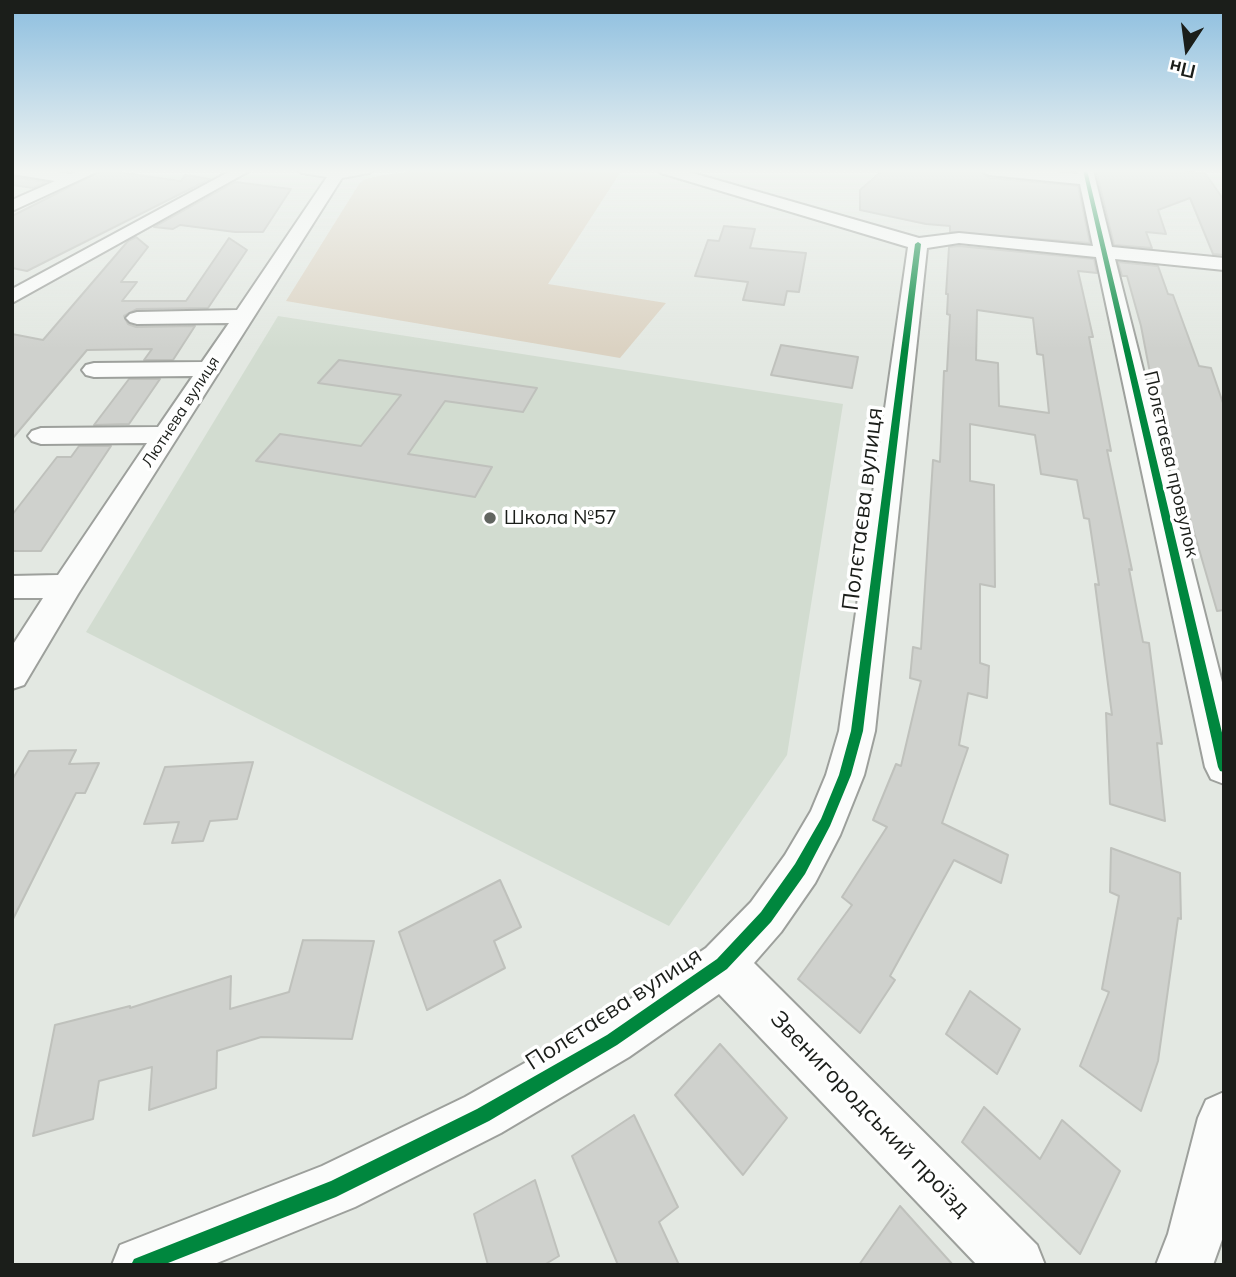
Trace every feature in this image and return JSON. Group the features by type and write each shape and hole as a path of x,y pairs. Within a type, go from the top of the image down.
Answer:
{"street":[{"path":"12,297 135,230"},
{"name":"Лютнева вулиця","path":"12,675 67,586 301,230"},
{"path":"871,230 918,244 951,237 1224,264"},
{"name":"Полєтаєва провулок","path":"1098,230 1224,766"},
{"name":"Полєтаєва вулиця","path":"140,1265 335,1188 483,1115 612,1040 722,964 766,917 800,869 826,822 845,775 857,731 918,244"},
{"path":"137,317 244,316"},
{"path":"94,370 209,369"},
{"path":"41,436 166,435"},
{"path":"12,587 67,586"},
{"name":"Звенигородський проїзд","path":"722,964 1017,1265"},
{"path":"1184,1265 1196,1234 1224,1118"}],"shaded area":[{"path":"331,230 583,230 548,284 666,303 620,358 286,301"},
{"name":"Школа №57","path":"278,316 843,404 787,755 669,926 86,632"}],"building":[{"path":"12,230 109,230 27,271 12,268"},
{"path":"216,230 265,230 263,232"},
{"path":"723,230 755,230 750,248 806,253 799,292 787,291 784,305 743,300 748,282 695,276 708,240 719,241"},
{"path":"950,230 1087,230 1090,243 950,232"},
{"path":"1110,230 1165,230 1166,234 1146,232 1152,248 1114,245"},
{"path":"1203,230 1224,230 1224,255 1213,254"},
{"path":"136,237 148,247 121,282 137,282 122,301 186,301 229,238 247,250 208,308 137,309 124,316 128,324 136,327 195,326 173,360 144,360 152,349 87,350 12,439 12,334 43,340 128,241"},
{"path":"949,247 1094,259 1097,273 1078,271 1093,337 1089,337 1111,451 1107,450 1132,570 1129,569 1143,642 1149,643 1162,744 1157,743 1165,821 1110,804 1106,713 1112,715 1095,584 1099,585 1089,519 1084,518 1077,480 1041,474 1035,435 970,424 970,481 994,485 995,587 980,584 980,663 989,666 987,698 968,693 959,745 968,748 942,823 1008,855 1001,883 954,860 890,976 895,980 860,1033 798,979 852,905 842,897 887,827 873,820 896,764 901,766 921,681 910,678 913,647 921,649 933,460 940,462 944,371 947,371 950,315 947,314 946,294","holes":["977,310 1033,318 1037,354 1043,355 1049,413 999,406 998,363 976,360"]},
{"path":"1118,262 1158,266 1168,294 1173,295 1199,366 1211,368 1224,406 1224,610 1217,611 1187,508 1168,422 1165,421 1150,373 1127,276 1122,276"},
{"path":"781,345 858,357 852,388 771,375"},
{"path":"339,360 537,388 523,412 445,401 408,454 492,467 475,497 256,461 280,434 361,446 401,395 318,383"},
{"path":"129,379 160,379 129,424 94,425"},
{"path":"79,446 111,446 41,551 12,551 12,515 57,457 71,457"},
{"path":"76,750 69,764 99,763 85,793 76,793 12,921 12,780 29,751"},
{"path":"253,762 237,819 210,821 203,841 172,843 179,822 144,824 165,767"},
{"path":"1111,848 1180,873 1181,919 1178,918 1158,1061 1141,1111 1080,1066 1109,992 1102,989 1119,896 1110,892"},
{"path":"500,880 521,927 494,941 505,968 427,1010 399,932"},
{"path":"303,940 374,941 352,1039 261,1037 217,1051 216,1088 149,1110 152,1067 99,1081 93,1119 33,1136 55,1025 130,1008 231,976 230,1009 289,992"},
{"path":"970,991 1020,1029 997,1074 946,1034"},
{"path":"720,1044 787,1118 743,1175 675,1095"},
{"path":"984,1107 1040,1159 1062,1120 1120,1171 1080,1254 962,1142"},
{"path":"634,1115 678,1207 659,1222 679,1265 618,1265 572,1156"},
{"path":"535,1180 559,1256 544,1265 488,1265 474,1214"},
{"path":"900,1206 953,1265 859,1265"}],"cycle path":[{"path":"1099,230 1224,767"},
{"path":"140,1265 336,1188 483,1115 612,1040 722,964 766,917 800,869 826,822 845,775 857,731 918,244"}],"place":[{"name":"Школа №57","path":"490,518"}]}
